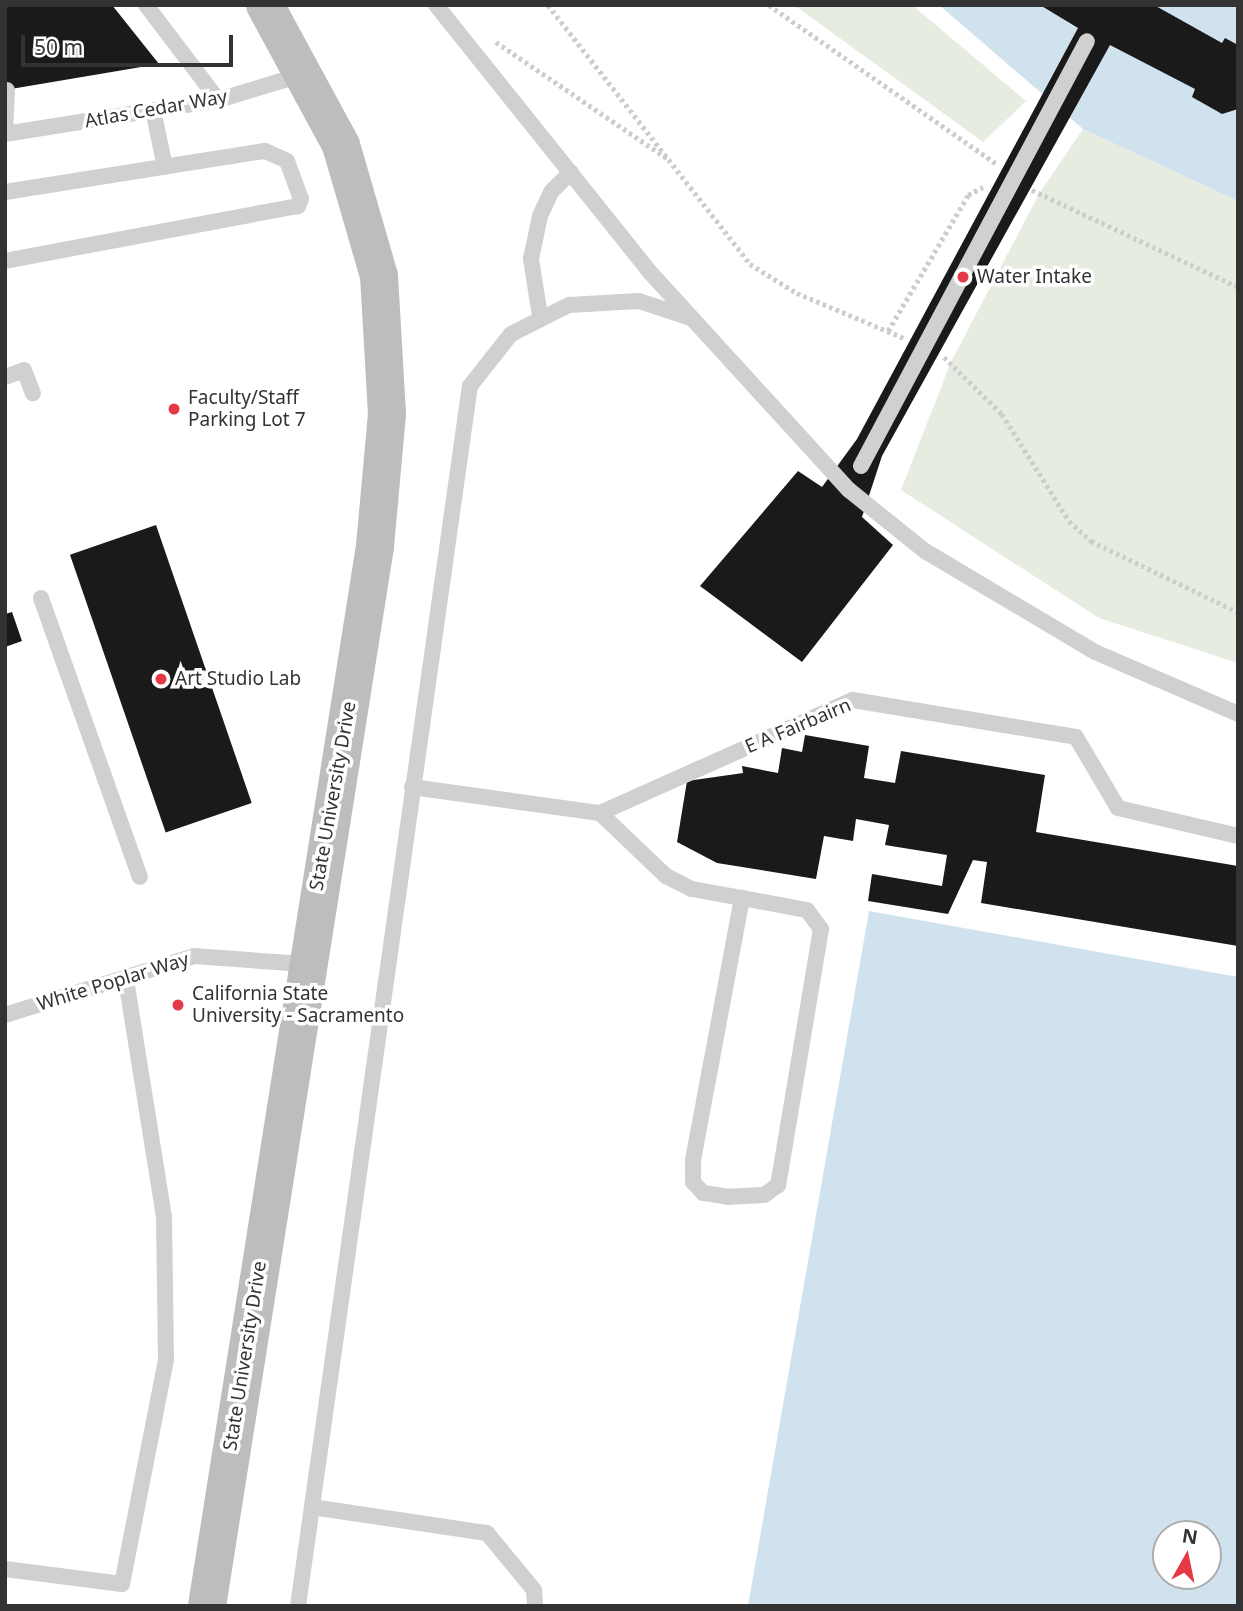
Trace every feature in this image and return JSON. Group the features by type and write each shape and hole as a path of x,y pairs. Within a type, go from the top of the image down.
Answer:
{"street":[{"name":"State University Drive","path":"207,1606 304,964 375,547 387,414 379,276 341,145 265,5"}],"lane":[{"path":"146,5 218,100"},
{"path":"436,5 691,318 849,490 925,551 1095,652 1238,714"},
{"path":"849,490 1087,41"},
{"name":"Atlas Cedar Way","path":"5,134 218,100 304,74"},
{"path":"5,134 7,89"},
{"path":"153,110 165,167"},
{"path":"5,192 165,167 278,153 287,161 301,199 298,206 5,261"},
{"path":"540,316 531,259 540,216 551,192 571,172"},
{"path":"298,1606 470,386 511,334 540,316 596,300 639,301 691,318"},
{"path":"5,377 24,370 33,393"},
{"path":"41,598 140,877"},
{"name":"E A Fairbairn","path":"600,813 853,700 1076,737 1118,808 1238,836"},
{"path":"412,787 600,813 666,876 692,889 807,909 821,929 778,1185 764,1195 729,1197 703,1193 693,1182 693,1160 742,898"},
{"name":"White Poplar Way","path":"5,1015 194,956 304,964"},
{"path":"5,1569 122,1584 166,1360 164,1217 126,979"},
{"path":"312,1507 487,1533 534,1590 534,1606"}],"path":[{"path":"548,5 671,161 768,278 910,340"},
{"path":"769,5 1008,172"},
{"path":"486,34 671,161"},
{"path":"888,331 968,195 990,183"},
{"path":"1028,187 1238,288"},
{"path":"932,350 970,377 1002,414 1069,521 1091,541 1238,612"}],"shaded area":[{"path":"794,5 912,5 1026,101 983,142"},
{"path":"1083,129 1238,201 1238,663 1099,618 901,490 951,362 1039,194"}],"water":[{"path":"939,5 1238,5 1238,201 1083,129"},
{"path":"869,911 1238,977 1238,1606 748,1606"}],"building":[{"path":"5,5 112,5 159,64 5,90"},
{"name":"Water Intake","path":"1040,5 1154,5 1222,43 1225,38 1238,45 1238,109 1222,114 1192,97 1195,89 1110,45 882,456 862,517 893,545 802,662 700,586 798,471 822,487 857,439 1078,28"},
{"name":"Art Studio Lab","path":"156,525 252,803 166,833 70,555"},
{"path":"12,612 22,641 5,647 5,614"},
{"path":"805,735 869,746 864,778 895,783 901,751 1045,775 1036,832 1238,866 1238,946 981,903 987,862 973,860 948,914 868,901 872,874 942,886 947,855 885,845 889,825 856,819 853,841 824,836 816,879 717,863 677,842 687,781 743,773 742,766 778,773 782,748 802,752"}],"place":[{"name":"Water Intake","path":"963,277"},
{"name":"Faculty/Staff Parking Lot 7","path":"174,409"},
{"name":"Art Studio Lab","path":"161,679"},
{"name":"California State University - Sacramento","path":"178,1005"}]}
